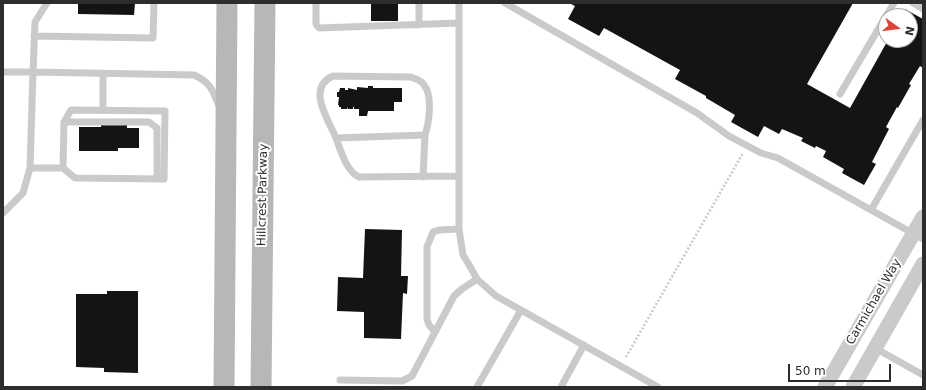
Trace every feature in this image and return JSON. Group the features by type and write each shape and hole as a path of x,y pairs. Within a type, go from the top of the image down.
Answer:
{"main road":[{"path":"224,387 227,3"},
{"name":"Hillcrest Parkway","path":"261,387 265,3"}],"street":[{"name":"Carmichael Way","path":"825,387 918,236 923,217"},
{"name":"Carmichael Way","path":"853,387 923,264"}],"lane":[{"path":"3,213 23,193 30,168 35,22 47,3"},
{"path":"34,36 153,38 154,3"},
{"path":"316,3 316,24 319,28 459,23"},
{"path":"419,3 419,25"},
{"path":"459,3 458,229 463,255 477,279 496,296 658,387"},
{"path":"505,3 697,113 729,136 761,153 778,158 918,236"},
{"path":"913,3 923,9"},
{"path":"840,94 878,30"},
{"path":"3,72 194,76 205,80 212,87 226,123"},
{"path":"103,110 104,74"},
{"path":"423,177 429,98 427,90 419,80 411,77 333,76 326,79 321,85 319,92 320,101 350,170 354,175 359,177 423,177 459,176"},
{"path":"30,168 64,168 75,178 164,179 165,111 71,110 64,122 64,168"},
{"path":"871,210 923,120"},
{"path":"64,122 150,122 157,128 156,179"},
{"path":"336,138 425,135"},
{"path":"435,332 429,325 427,319 427,248 433,232 439,230 458,229"},
{"path":"340,380 407,380 412,376 454,296 477,279"},
{"path":"477,387 521,310"},
{"path":"563,386 584,345"},
{"path":"875,348 923,375"}],"path":[{"path":"626,357 747,145"}],"building":[{"path":"78,3 135,3 134,15 78,14"},
{"path":"371,3 398,3 398,21 371,21"},
{"path":"569,3 853,3 807,84 850,108 884,48 918,48 918,16 923,19 923,68 920,66 909,84 911,85 886,127 889,129 872,162 876,164 864,185 842,173 844,169 823,157 826,151 816,146 815,148 801,141 803,138 782,129 779,134 764,126 758,137 731,122 735,115 706,98 706,96 675,79 680,70 604,28 599,36 568,19 575,6"},
{"path":"368,86 373,86 373,88 402,88 402,102 394,102 394,111 368,111 367,116 359,116 359,109 354,109 354,107 353,109 348,109 348,107 347,109 341,109 341,107 339,107 339,97 337,97 337,92 339,92 340,88 345,88 345,90 348,90 348,88 357,90 357,87 368,88"},
{"path":"101,125 127,125 127,128 139,128 139,148 118,148 118,151 79,151 79,127 101,127"},
{"path":"365,229 402,230 401,276 408,276 407,294 403,293 401,339 364,338 364,312 337,311 338,277 363,278"},
{"path":"107,291 138,291 138,373 104,372 104,368 76,367 76,294 107,294"}]}
